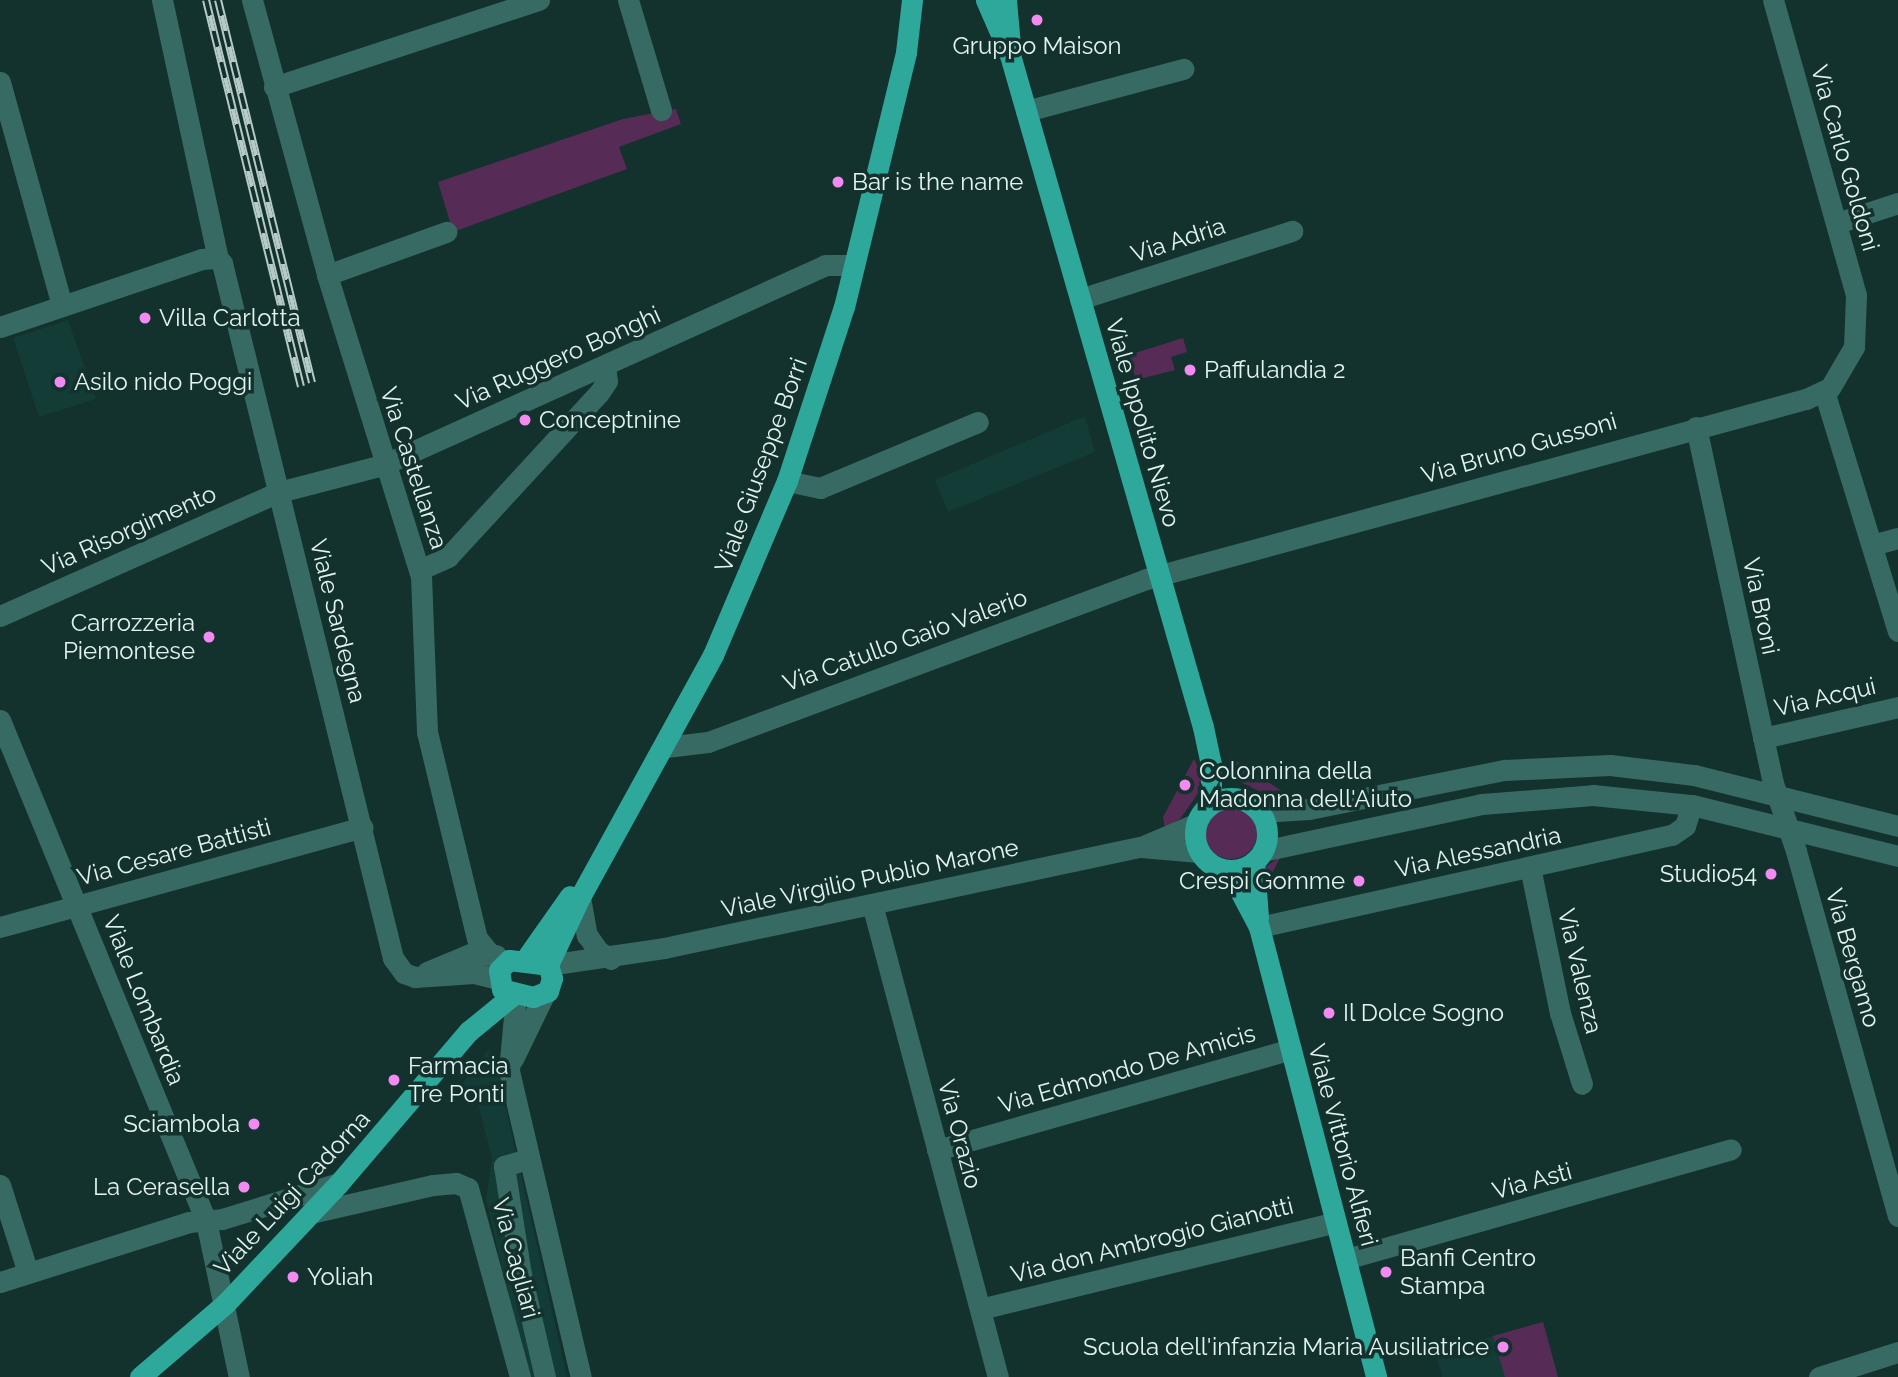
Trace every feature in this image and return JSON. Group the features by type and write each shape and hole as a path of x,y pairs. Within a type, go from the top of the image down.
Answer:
{"main road":[{"name":"Viale Giuseppe Borri","path":"548,981 580,897 666,747 735,607 787,481 824,376 854,265 906,52 912,0"},
{"name":"Viale Giuseppe Borri","path":"906,52 927,0"},
{"name":"Viale Ippolito Nievo","path":"986,0 1010,54 1160,575 1209,750 1211,803"},
{"name":"Viale Ippolito Nievo","path":"1006,0 1010,54"},
{"name":"Viale Ippolito Nievo","path":"1209,750 1239,799"},
{"path":"1239,799 1260,812 1267,831 1259,856 1229,870 1210,864 1199,852 1195,824 1211,803 1239,799"},
{"name":"Viale Vittorio Alfieri","path":"1259,856 1259,927"},
{"name":"Viale Giuseppe Borri","path":"507,988 501,965 520,959 595,869"},
{"name":"Viale Vittorio Alfieri","path":"1229,870 1259,927 1376,1377"},
{"path":"520,959 548,981"},
{"path":"507,988 548,981"},
{"name":"Viale Luigi Cadorna","path":"140,1377 225,1304 311,1213 507,988"}],"street":[{"name":"Viale Sardegna","path":"162,0 221,262 393,958 404,973 415,977"},
{"name":"Via Castellanza","path":"252,0 327,275 383,465 419,570 428,741 477,938 490,954"},
{"path":"274,87 540,0"},
{"path":"628,0 661,110"},
{"name":"Via Carlo Goldoni","path":"1773,0 1856,295 1856,332 1845,369 1824,391"},
{"path":"1026,111 1183,68"},
{"path":"0,82 62,306"},
{"path":"1837,223 1898,203"},
{"name":"Via Adria","path":"1080,299 1292,231"},
{"path":"327,275 446,232"},
{"path":"0,327 202,259 221,262"},
{"name":"Via Ruggero Bonghi","path":"279,492 383,465 818,268 854,265"},
{"path":"419,570 448,557 560,436 606,384 605,366"},
{"path":"1824,391 1898,631"},
{"name":"Via Bruno Gussoni","path":"1160,575 1824,391"},
{"path":"787,481 820,488 978,422"},
{"name":"Via Broni","path":"1696,427 1777,796"},
{"name":"Via Risorgimento","path":"0,616 279,492"},
{"path":"1872,545 1898,538"},
{"name":"Via Catullo Gaio Valerio","path":"666,747 708,742 1160,575"},
{"name":"Via Acqui","path":"1763,738 1898,707"},
{"name":"Viale Lombardia","path":"0,720 206,1220 239,1377"},
{"path":"1260,812 1308,809 1504,770 1575,765 1658,769 1898,826"},
{"path":"1259,856 1524,798 1593,795 1692,805 1898,856"},
{"name":"Via Bergamo","path":"1777,796 1789,829 1898,1216"},
{"name":"Via Alessandria","path":"1259,927 1672,835 1685,826 1692,805"},
{"name":"Viale Virgilio Publio Marone","path":"548,981 605,959 1141,847 1195,824"},
{"name":"Via Cesare Battisti","path":"0,928 362,827"},
{"name":"Viale Virgilio Publio Marone","path":"1141,847 1199,852"},
{"name":"Via Valenza","path":"1530,867 1560,1013 1582,1084"},
{"path":"580,897 587,935 605,959"},
{"name":"Via Orazio","path":"872,904 998,1377"},
{"path":"415,977 470,954 520,959"},
{"path":"415,977 474,973 507,988 509,1071 581,1377"},
{"path":"509,1071 548,981"},
{"name":"Via Edmondo De Amicis","path":"937,1150 1291,1049"},
{"name":"Via Asti","path":"1346,1259 1731,1149"},
{"path":"528,1159 505,1166 520,1274 544,1377"},
{"path":"0,1282 339,1183"},
{"name":"Via Cagliari","path":"311,1213 433,1185 464,1184 472,1194 520,1377"},
{"path":"0,1185 29,1273"},
{"name":"Via don Ambrogio Gianotti","path":"980,1309 1336,1222"},
{"path":"1819,1377 1898,1352"}],"shaded area":[{"path":"676,109 681,124 619,147 627,169 453,232 438,182 623,119"},
{"name":"Asilo nido Poggi","path":"68,320 96,399 39,417 13,338"},
{"path":"1183,338 1187,352 1171,357 1175,370 1136,380 1129,355"},
{"path":"1085,416 1095,452 948,512 935,480"},
{"path":"1229,756 1280,790 1302,797 1302,801 1269,802 1259,791 1234,779"},
{"path":"1194,759 1203,777 1202,788 1180,819 1165,828 1163,817"},
{"path":"1231,807 1241,809 1249,815 1255,823 1255,843 1249,851 1241,857 1231,859 1221,857 1213,851 1207,843 1205,833 1207,823 1213,815 1221,809"},
{"path":"1281,856 1267,883 1261,885 1264,868"},
{"path":"488,1050 494,1056 567,1377 527,1377 486,1199 492,1158 476,1097 462,1084"},
{"name":"Scuola dell'infanzia Maria Ausiliatrice","path":"1543,1322 1558,1377 1442,1377 1436,1352"},
{"path":"1543,1322 1558,1377 1505,1377 1493,1336"}],"railway":[{"path":"206,0 301,386"},
{"path":"218,0 312,383"}],"place":[{"name":"Gruppo Maison","path":"1037,20"},
{"name":"Bar is the name","path":"838,182"},
{"name":"Villa Carlotta","path":"145,318"},
{"name":"Paffulandia 2","path":"1190,370"},
{"name":"Asilo nido Poggi","path":"60,382"},
{"name":"Conceptnine","path":"525,420"},
{"name":"Carrozzeria Piemontese","path":"209,637"},
{"name":"Colonnina della Madonna dell'Aiuto","path":"1185,785"},
{"name":"Studio54","path":"1771,874"},
{"name":"Crespi Gomme","path":"1359,881"},
{"name":"Il Dolce Sogno","path":"1329,1013"},
{"name":"Farmacia Tre Ponti","path":"394,1080"},
{"name":"Sciambola","path":"254,1124"},
{"name":"La Cerasella","path":"244,1187"},
{"name":"Banfi Centro Stampa","path":"1386,1272"},
{"name":"Yoliah","path":"293,1277"},
{"name":"Scuola dell'infanzia Maria Ausiliatrice","path":"1503,1347"}]}
